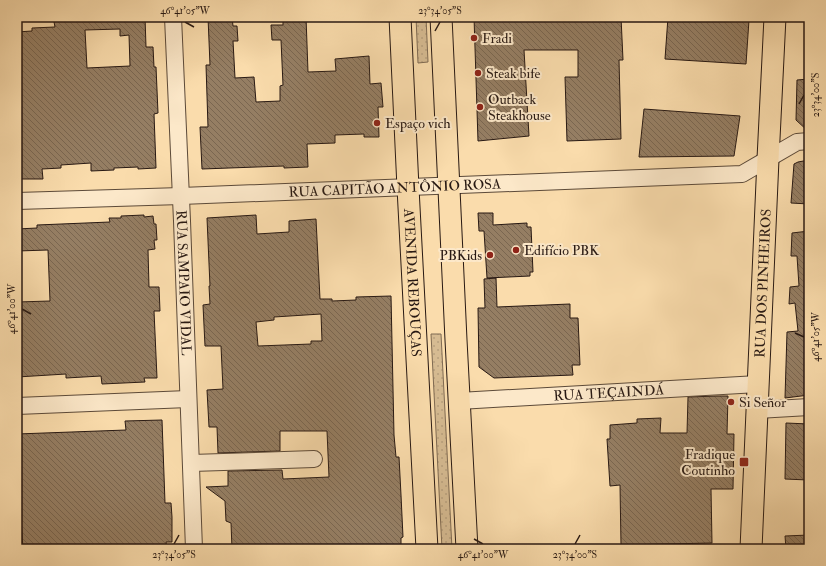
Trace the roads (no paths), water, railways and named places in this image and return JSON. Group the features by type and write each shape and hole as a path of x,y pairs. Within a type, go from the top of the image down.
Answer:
{"main road":[{"name":"AVENIDA REBOUÇAS","path":"400,17 427,549"},
{"path":"441,17 448,186 467,549"},
{"name":"RUA DOS PINHEIROS","path":"751,549 775,17"}],"street":[{"name":"RUA SAMPAIO VIDAL","path":"172,17 181,196 194,549"},
{"name":"RUA CAPITÃO ANTÔNIO ROSA","path":"17,201 408,188 742,174 797,142 809,141"},
{"name":"RUA TEÇAINDÁ","path":"459,401 758,384"},
{"path":"17,406 188,398"},
{"path":"758,410 809,407"},
{"path":"192,463 314,459"}],"place":[{"name":"Fradi","path":"474,38"},
{"name":"Steak bife","path":"478,73"},
{"name":"Outback Steakhouse","path":"480,107"},
{"name":"Espaço vich","path":"377,123"},
{"name":"Edifício PBK","path":"516,250"},
{"name":"PBKids","path":"490,255"},
{"name":"Si Señor","path":"731,402"},
{"name":"Fradique Coutinho","path":"744,462"}]}
